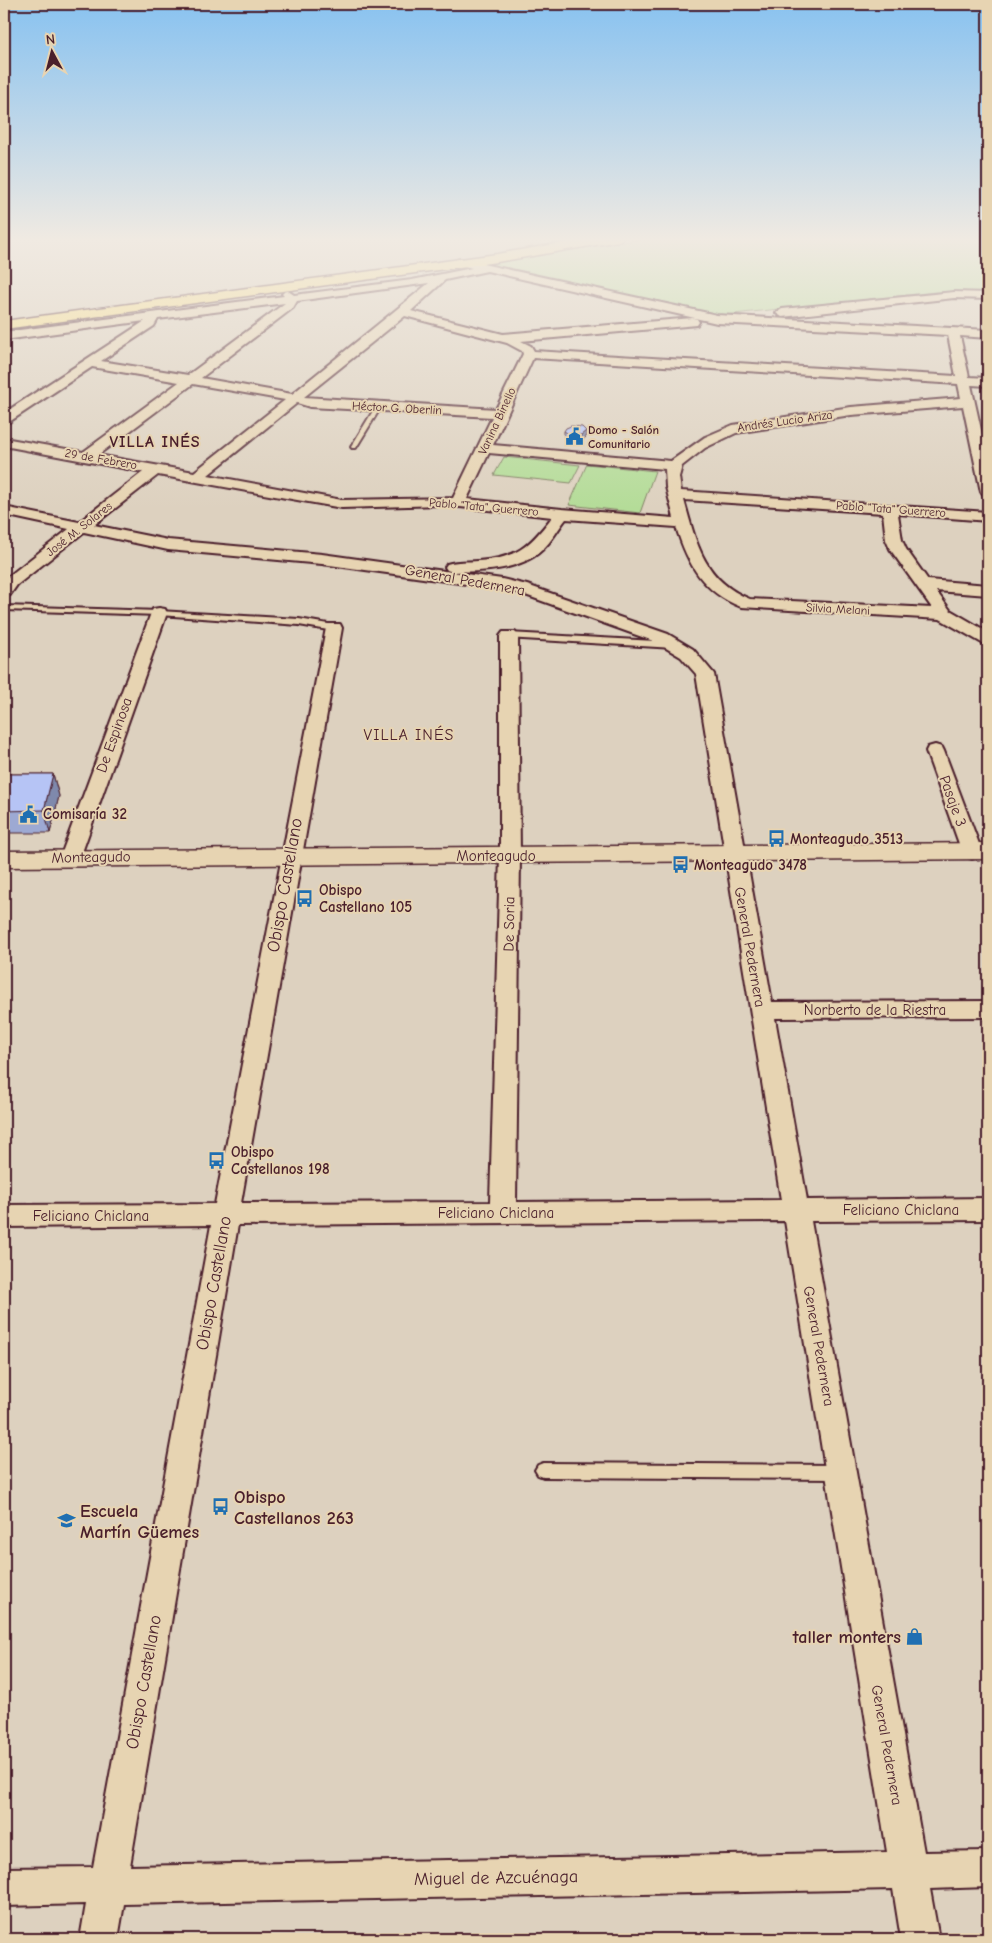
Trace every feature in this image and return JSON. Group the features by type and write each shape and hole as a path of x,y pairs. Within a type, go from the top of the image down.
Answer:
{"street":[{"path":"4,336 66,328"},
{"path":"4,419 143,328"},
{"path":"86,457 260,328"},
{"path":"198,477 382,328"},
{"path":"461,328 518,343 528,352 988,382"},
{"path":"500,338 628,328"},
{"path":"863,328 988,334"},
{"path":"953,332 969,402 984,445 988,492"},
{"path":"528,352 532,342 542,336"},
{"name":"Vanina Binello","path":"458,502 485,448 528,352"},
{"name":"Héctor G. Oberlin","path":"88,362 294,398 310,403 501,413"},
{"name":"Andrés Lucio Ariza","path":"674,466 716,436 733,429 820,415 934,403 969,402"},
{"name":"29 de Febrero","path":"4,442 198,477"},
{"path":"485,448 674,466 671,476 682,523"},
{"name":"José M. Solares","path":"6,585 156,469"},
{"name":"Pablo \"Tata\" Guerrero","path":"198,477 342,504 441,501 562,514 682,523"},
{"name":"Pablo \"Tata\" Guerrero","path":"675,495 988,516"},
{"path":"890,509 894,540 898,549 944,614 988,639"},
{"name":"General Pedernera","path":"4,511 187,547 400,568 521,588 677,645 696,660 706,674 734,854 920,1939"},
{"path":"400,568 469,566 521,557 535,548 562,514"},
{"name":"Silvia Melani","path":"682,523 696,560 718,588 733,599 747,604 944,614"},
{"path":"924,585 988,590"},
{"name":"De Espinosa","path":"70,858 159,613"},
{"name":"Obispo Castellano","path":"99,1939 290,856 334,628"},
{"name":"De Soria","path":"503,1212 510,856 509,636"},
{"name":"Pasaje 3","path":"935,751 980,851"},
{"name":"Monteagudo","path":"4,858 510,856 980,851"},
{"name":"Norberto de la Riestra","path":"761,1010 988,1009"},
{"name":"Feliciano Chiclana","path":"4,1216 988,1209"},
{"name":"Miguel de Azcuénaga","path":"4,1887 988,1869"}],"lane":[{"path":"354,446 378,407"},
{"path":"4,608 159,613 298,622 334,628"},
{"path":"509,636 677,645"},
{"path":"543,1470 840,1472"}],"green space":[{"path":"504,457 580,465 571,483 494,475"},
{"path":"587,464 655,471 640,513 569,505"}],"building":[{"path":"571,426 582,427 586,431 581,435 570,435 564,431"},
{"path":"4,774 53,774 44,810 4,811"}],"place":[{"name":"Domo - Salón Comunitario","path":"574,437"},
{"name":"Comisaría 32","path":"29,814"},
{"name":"Monteagudo 3513","path":"776,839"},
{"name":"Monteagudo 3478","path":"680,865"},
{"name":"Obispo Castellano 105","path":"305,899"},
{"name":"Obispo Castellanos 198","path":"217,1161"},
{"name":"Obispo Castellanos 263","path":"220,1507"},
{"name":"Escuela Martín Güemes","path":"66,1521"},
{"name":"taller monters","path":"915,1637"}],"district":[{"name":"VILLA INÉS","path":"155,442"},
{"name":"VILLA INÉS","path":"409,735"}]}
